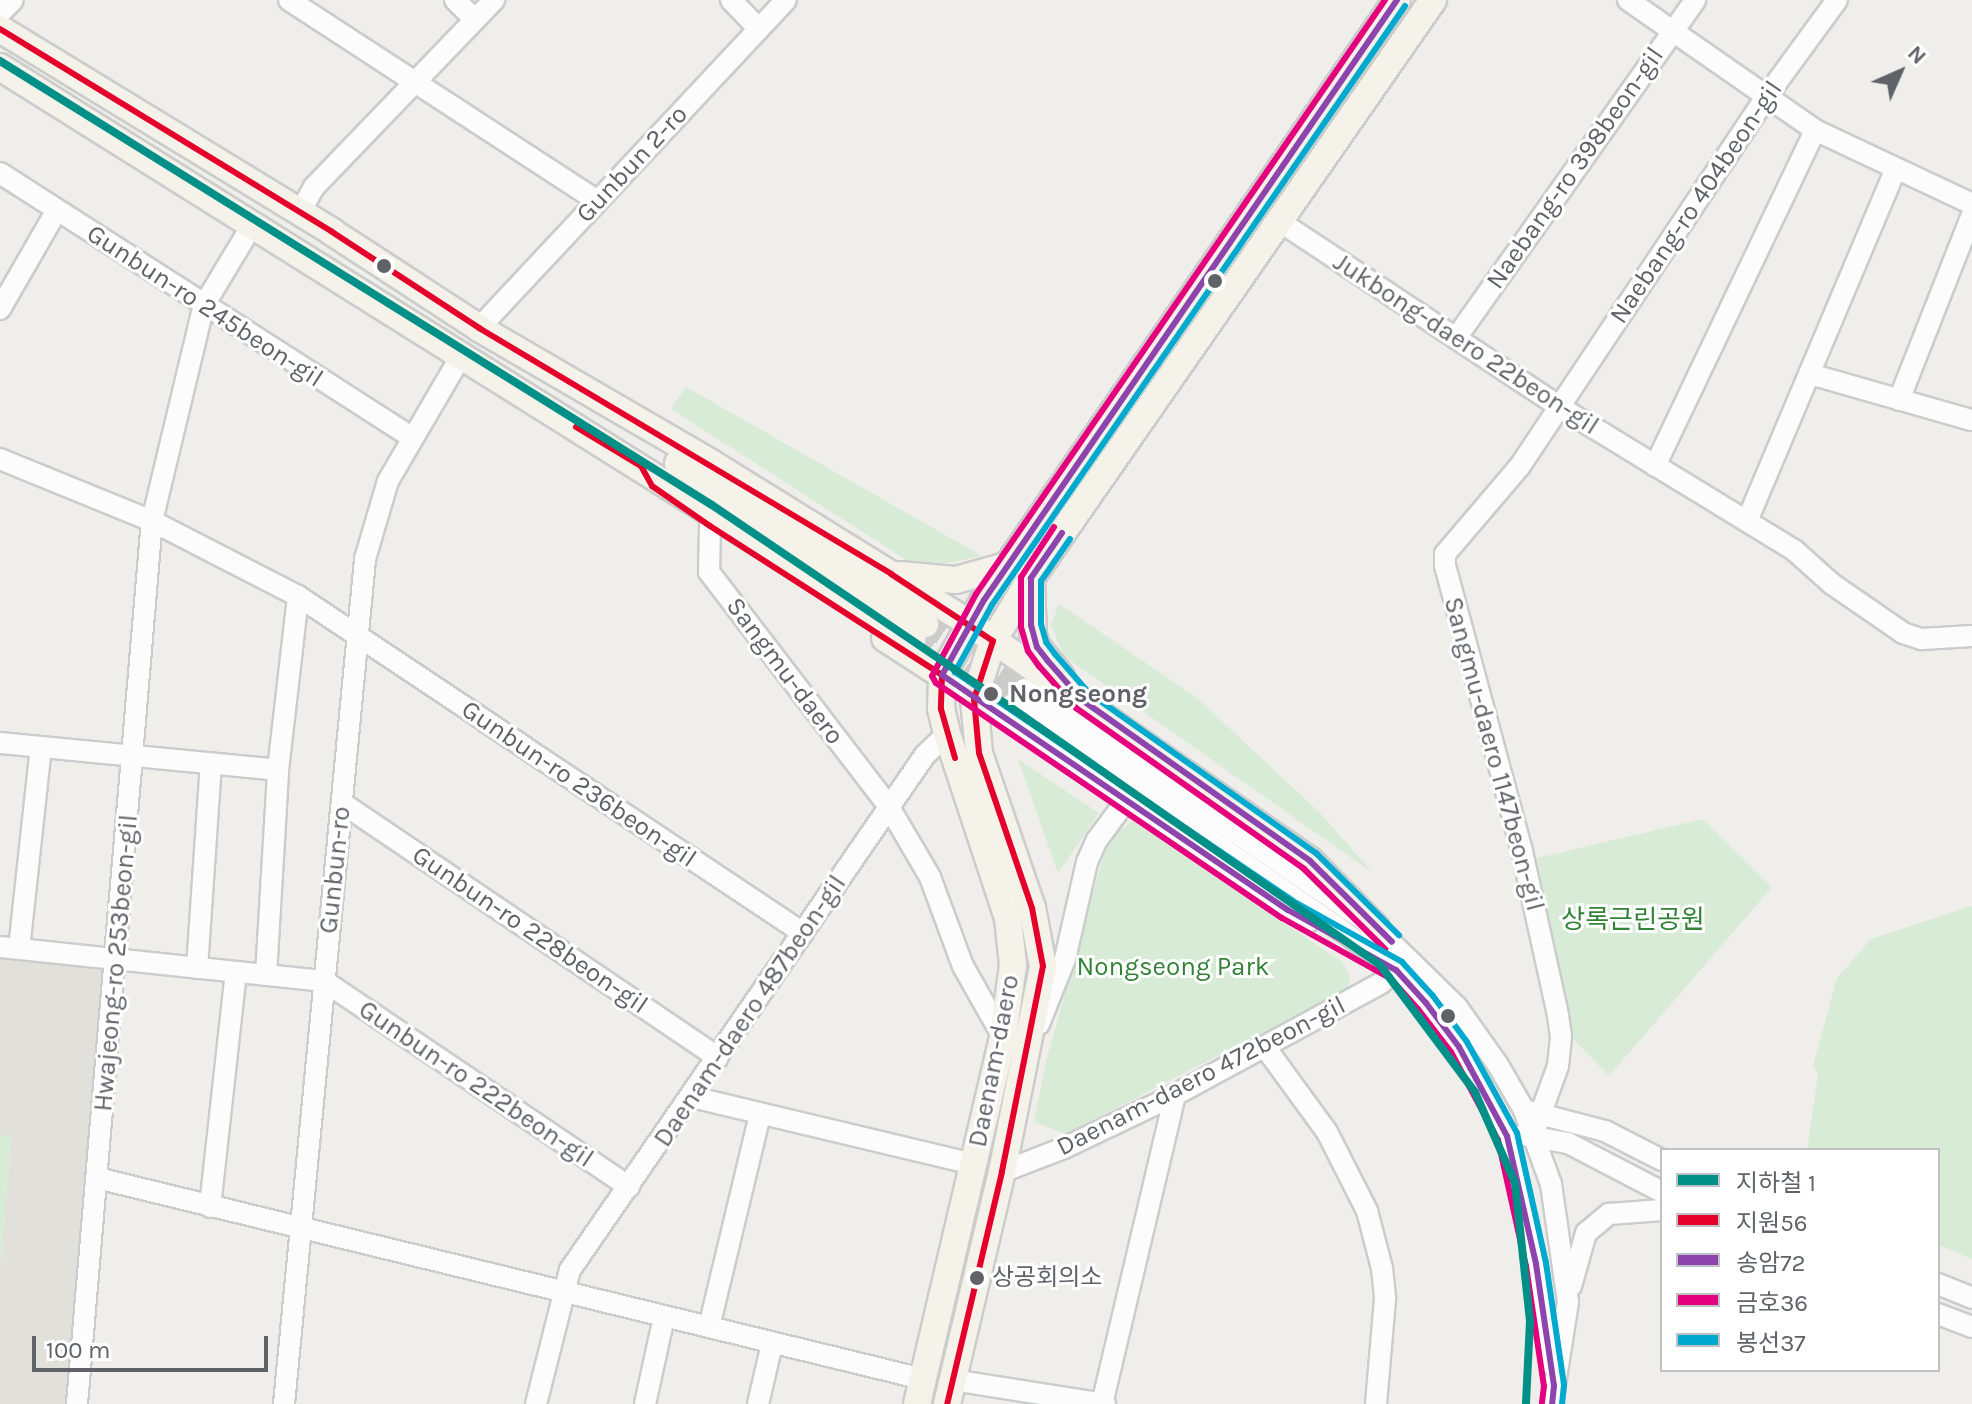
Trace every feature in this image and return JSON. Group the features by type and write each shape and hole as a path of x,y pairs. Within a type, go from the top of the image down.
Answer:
{"main road":[{"path":"1082,700 1037,647 1020,572 1397,0"},
{"path":"641,466 652,486 942,675 969,623 1020,572 1279,221 1433,0"},
{"path":"0,29 479,328 643,423 969,623 1310,861 1376,928"},
{"path":"0,67 460,358 919,632 657,449 643,423"},
{"path":"891,574 956,580 1020,572"},
{"name":"Daenam-daero","path":"950,1392 1002,1172 1043,966 1032,908 979,753 974,699 1020,572"},
{"name":"Daenam-daero","path":"920,1391 1003,1037 1013,965 1008,918 947,734 941,709 942,675"}],"street":[{"path":"0,13 13,0"},
{"path":"289,0 313,6 415,82 597,201"},
{"path":"455,0 475,19"},
{"path":"299,214 314,187 494,0"},
{"path":"731,0 759,29"},
{"name":"Gunbun 2-ro","path":"479,328 786,0"},
{"path":"1628,0 1815,130 1972,204"},
{"name":"Naebang-ro 398beon-gil","path":"1456,338 1695,0"},
{"name":"Naebang-ro 404beon-gil","path":"1558,406 1766,97 1837,0"},
{"path":"1655,466 1815,130"},
{"path":"1747,521 1896,169"},
{"name":"Gunbun-ro 245beon-gil","path":"0,173 411,437"},
{"path":"0,309 57,210"},
{"path":"1899,400 1972,215"},
{"name":"Jukbong-daero 22beon-gil","path":"1279,221 1558,406 1794,550 1832,584 1903,633 1922,639 1972,636"},
{"name":"Hwajeong-ro 253beon-gil","path":"77,1404 152,521 204,305 251,227"},
{"name":"Gunbun-ro","path":"284,1404 365,559 377,510 411,437 460,358"},
{"path":"1810,374 1972,420"},
{"name":"Sangmu-daero 1147beon-gil","path":"1533,1135 1532,1111 1561,1051 1558,1015 1522,851 1445,566 1445,554 1500,493 1558,406"},
{"name":"Gunbun-ro 236beon-gil","path":"0,459 152,521 298,596 803,933"},
{"name":"Sangmu-daero","path":"710,526 709,572 889,807 930,877 963,966 1003,1037"},
{"path":"266,975 278,770 298,596"},
{"path":"942,675 1288,910 1396,970"},
{"path":"1532,1111 1457,1007 1376,928 1018,697 1396,970 1459,1047 1507,1136 1536,1264 1553,1395"},
{"name":"Daenam-daero 487beon-gil","path":"536,1404 570,1270 925,755 947,734"},
{"path":"0,743 278,770"},
{"path":"41,747 10,948 324,981"},
{"path":"197,968 211,764"},
{"path":"1030,1042 1065,959 1087,862 1097,840 1126,801"},
{"name":"Gunbun-ro 228beon-gil","path":"342,803 718,1058"},
{"name":"Daenam-daero 472beon-gil","path":"1002,1172 1064,1148 1175,1095 1381,983 1396,970"},
{"path":"210,1207 236,972"},
{"name":"Gunbun-ro 222beon-gil","path":"324,981 629,1187"},
{"path":"1265,1047 1327,1132 1367,1211 1382,1268 1385,1299 1376,1404"},
{"path":"950,1392 1103,1404 1175,1095"},
{"path":"692,1097 973,1164"},
{"path":"1494,1107 1532,1111 1605,1131 1660,1159"},
{"path":"709,1327 760,1115"},
{"path":"1507,1136 1533,1135 1568,1143 1660,1191"},
{"path":"1533,1135 1551,1184 1568,1302"},
{"path":"97,1178 709,1327 920,1391"},
{"path":"1553,1395 1568,1302 1586,1233 1609,1214 1660,1210"},
{"path":"1940,1285 1972,1298"},
{"path":"1940,1315 1972,1327"},
{"path":"645,1404 664,1317"},
{"path":"758,1404 772,1344"}],"shaded area":[{"path":"0,947 117,959 77,1404 0,1404"}],"green space":[{"path":"686,387 982,556 947,563 908,561 671,409"},
{"path":"1059,604 1196,697 1320,813 1373,873 1064,656 1051,625"},
{"path":"1018,759 1099,813 1058,873"},
{"name":"상록근린공원","path":"1703,819 1772,887 1609,1076 1573,1039 1537,858"},
{"name":"Nongseong Park","path":"1133,821 1342,962 1350,977 1347,989 1066,1134 1034,1122 1046,1062 1103,857 1117,832"},
{"path":"1972,906 1972,1259 1940,1246 1940,1148 1807,1148 1818,1074 1813,1066 1837,978 1871,939"},
{"path":"0,1135 12,1136 0,1271"}],"tunnel":[{"path":"925,624 1024,689"},
{"path":"913,639 1012,704"}],"metro line":[{"name":"1","path":"0,61 712,505 1006,704 1380,965 1475,1092 1515,1183 1530,1321 1526,1404"}],"transit line":[{"name":"금호36","path":"1385,0 976,594 932,676 936,683 1282,918 1390,978 1418,1009 1451,1052 1498,1140 1526,1266 1544,1386 1542,1403"},
{"name":"송암72","path":"1397,0 984,600 942,675 1288,910 1396,970 1426,1003 1459,1047 1507,1136 1536,1264 1554,1386 1552,1404"},
{"name":"봉선37","path":"1405,6 992,605 955,672 1293,901 1402,962 1433,996 1467,1042 1517,1133 1546,1263 1564,1385 1562,1404"},
{"name":"지원56","path":"0,29 332,232 479,328 891,574 993,641 974,699 979,753 1032,908 1043,966 1002,1172 947,1404"},
{"name":"지원56","path":"576,427 641,466 652,486 710,526 942,675 941,709 955,758"},
{"name":"금호36","path":"1054,527 1021,577 1021,627 1028,651 1039,666 1076,708 1304,869 1385,949"},
{"name":"송암72","path":"1062,533 1031,578 1031,625 1037,647 1047,660 1082,700 1310,861 1392,942"},
{"name":"봉선37","path":"1070,539 1041,581 1041,624 1046,642 1055,654 1089,693 1316,853 1399,935"}],"place":[{"name":"Nongseong","path":"991,694"},
{"name":"상공회의소","path":"977,1278"}]}
